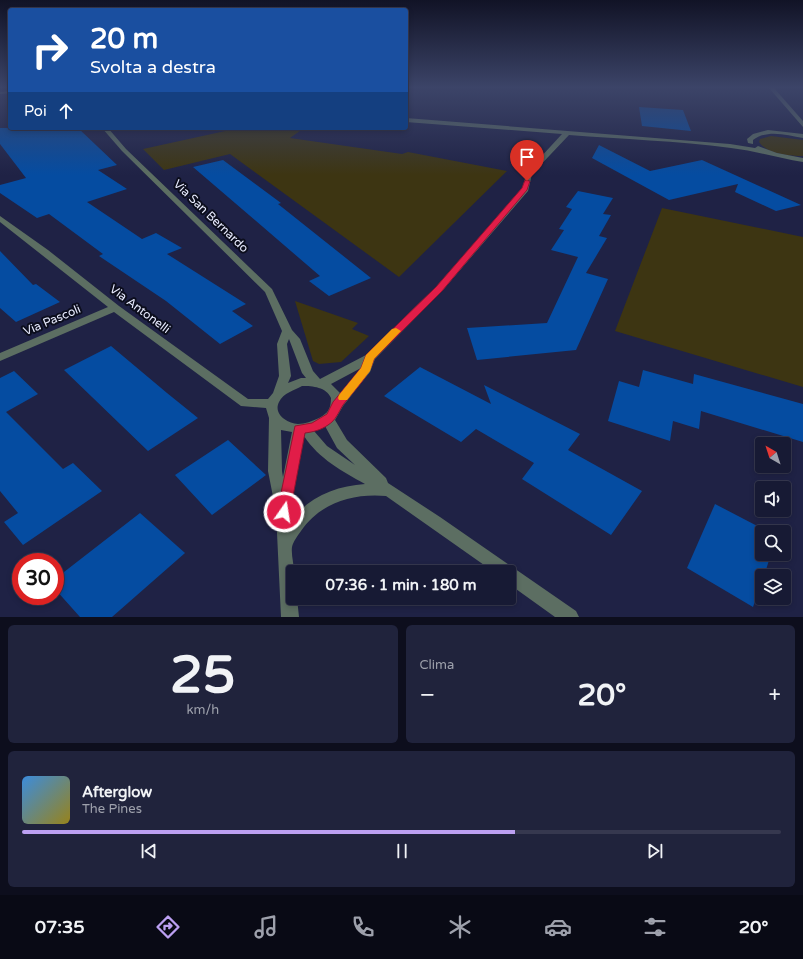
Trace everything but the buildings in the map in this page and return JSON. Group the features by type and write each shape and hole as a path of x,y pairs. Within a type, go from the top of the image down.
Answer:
{"street":[{"path":"751,143 750,139 753,136 771,133 798,125 792,117"},
{"path":"408,120 730,146 763,151 802,160"},
{"name":"Via San Bernardo","path":"107,130 124,150 269,291 287,331 295,339 308,373 319,383"},
{"path":"279,392 291,385 301,382 319,383 370,358 439,289 525,189 529,173 567,133"},
{"path":"771,133 803,136"},
{"path":"730,146 751,143 763,151"},
{"name":"Via Antonelli","path":"0,218 115,308 245,403 272,404"},
{"name":"Via Pascoli","path":"0,357 115,308"},
{"path":"287,331 282,344 285,376 279,392 272,404 271,412 281,425 302,429 314,427 332,416 337,405 366,369 370,358"},
{"path":"319,383 335,394 337,405"},
{"path":"275,419 275,471 284,512"},
{"path":"328,419 342,444 389,491"},
{"path":"302,429 312,440 346,468 389,491 496,565"},
{"path":"290,617 284,545 284,512 302,429"},
{"path":"284,545 307,513 331,497 359,489 389,491"},
{"path":"516,579 570,617"}],"shaded area":[{"path":"230,130 301,130 290,138 402,154 408,152 507,171 399,277 230,154 164,170 143,149"},
{"path":"771,136 803,140 803,156 779,154 767,149 759,142 760,139"},
{"path":"662,208 803,237 803,387 615,331"},
{"path":"295,301 358,323 352,329 369,336 341,362 319,364 313,361"}],"slow traffic":[{"path":"343,398 366,369 370,358 396,331"}],"route":[{"path":"284,512 299,429 314,427 324,423 332,416 337,405 366,369 370,358 439,289 525,189 527,181"}]}
